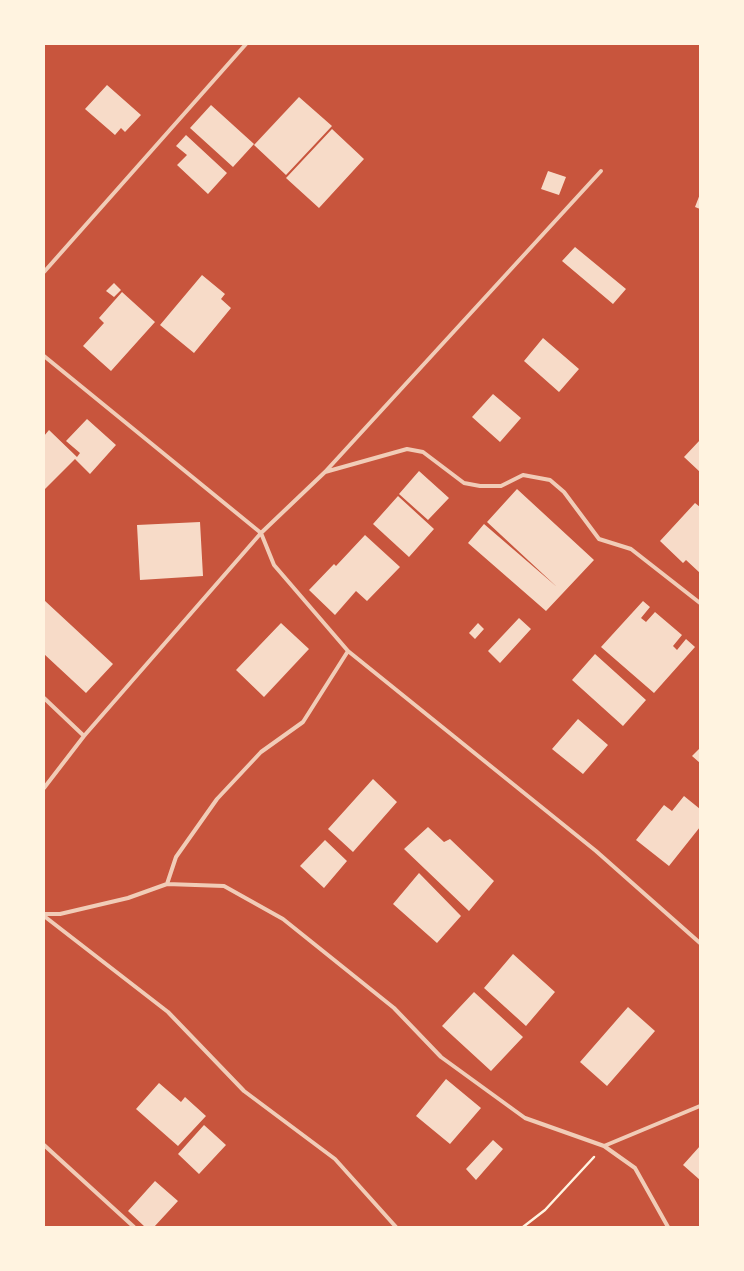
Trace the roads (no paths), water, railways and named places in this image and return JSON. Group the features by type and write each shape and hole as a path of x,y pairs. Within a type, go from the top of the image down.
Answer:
{"street":[{"path":"44,272 246,44"},
{"path":"44,788 84,736 261,534 324,472 601,171"},
{"path":"44,356 261,534 274,565 348,651 596,851 700,943"},
{"path":"324,472 408,449 423,452 464,482 480,486 501,486 523,475 550,480 564,492 599,539 631,549 700,603"},
{"path":"167,884 176,857 217,799 261,752 303,722 348,651"},
{"path":"44,698 84,736"},
{"path":"44,915 60,914 128,898 167,884 224,886 283,919 394,1008 441,1057 525,1118 604,1146 635,1168 668,1227"},
{"path":"44,915 168,1012 244,1091 335,1159 396,1227"},
{"path":"604,1146 700,1106"},
{"path":"44,1145 134,1227"}]}
